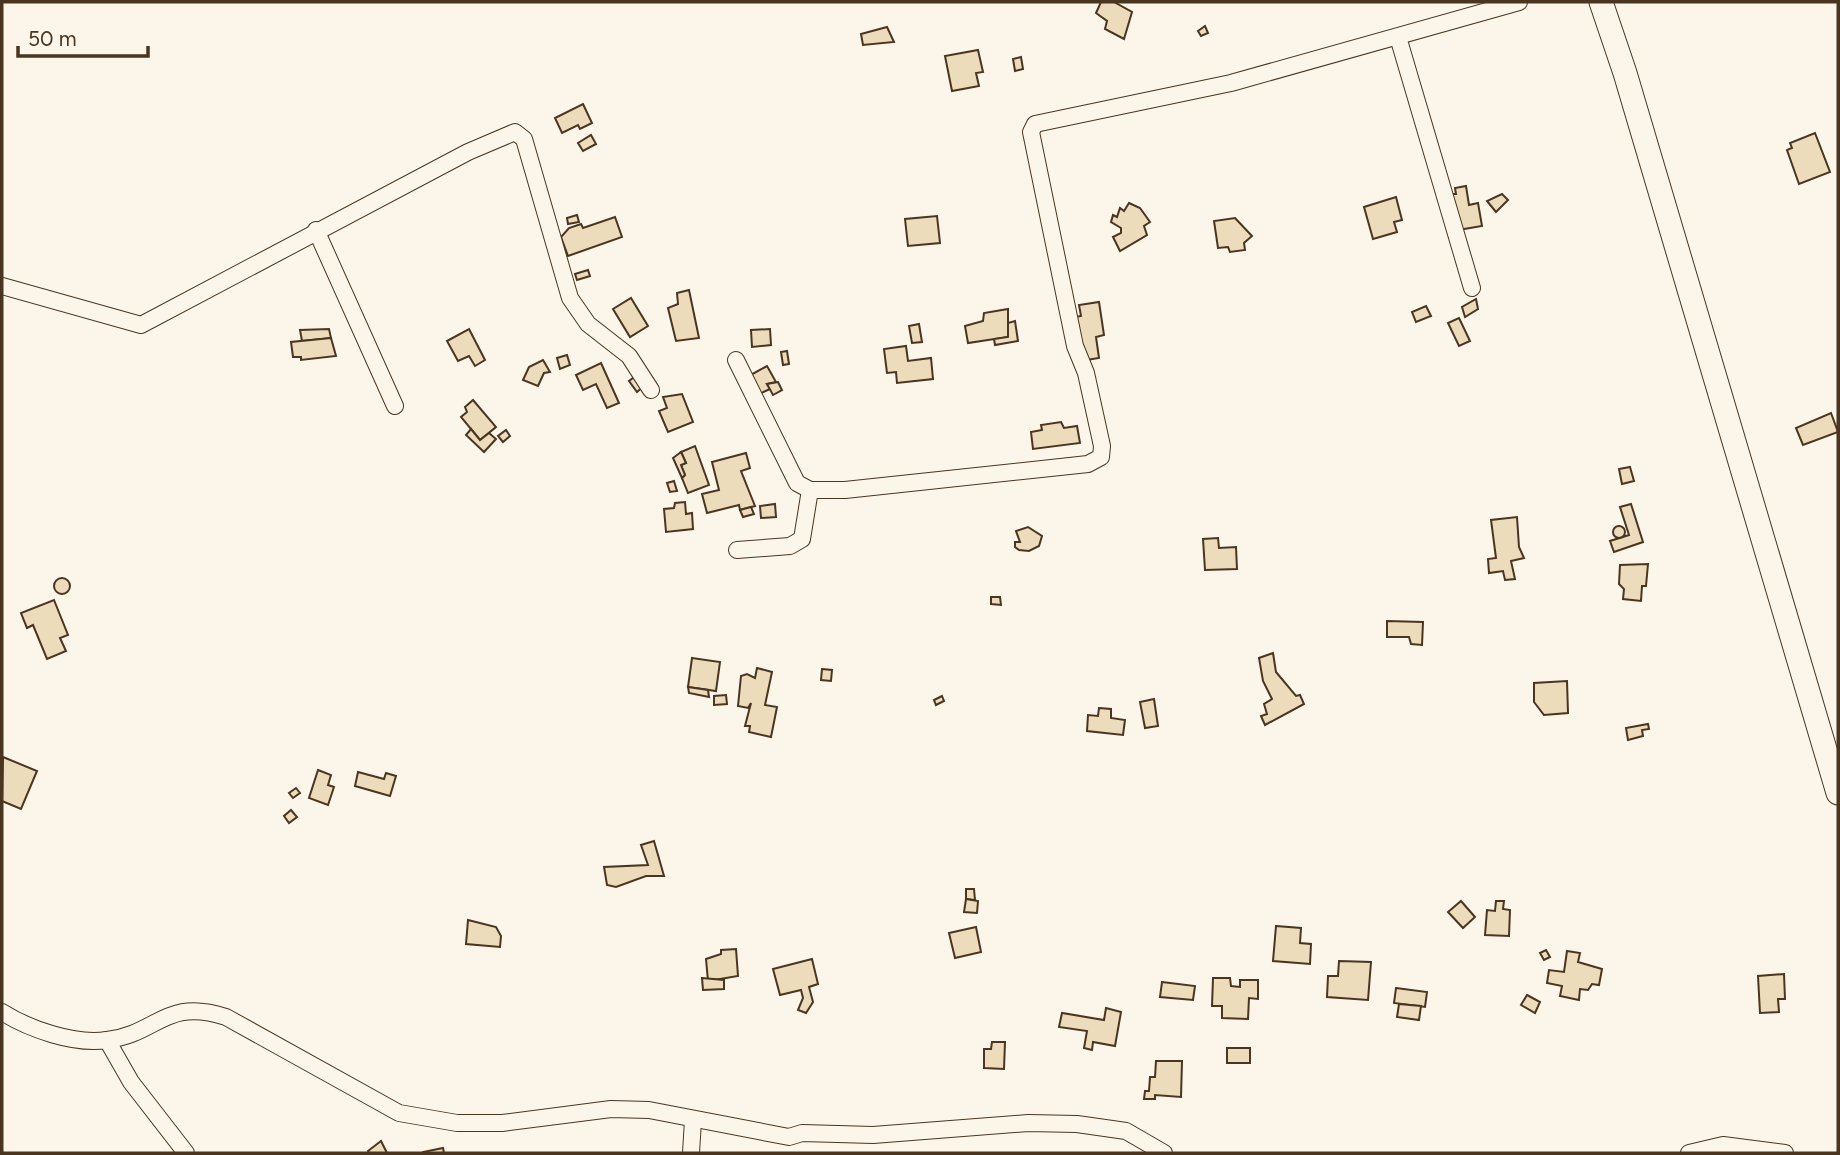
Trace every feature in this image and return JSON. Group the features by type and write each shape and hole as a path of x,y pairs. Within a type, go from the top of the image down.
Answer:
{"main road":[{"path":"1601,2 1629,86 1838,793"}],"street":[{"path":"736,360 797,483 810,491 845,490 1088,464 1101,457 1102,446 1086,373 1075,346 1031,132 1035,124 1231,83 1519,2"},
{"path":"1398,37 1472,288"},
{"path":"2,286 141,325 316,230 468,152 515,132 524,139 570,298 588,324 629,356 651,390"},
{"path":"316,230 395,406"},
{"path":"737,550 790,546 802,539 810,491"},
{"path":"2,1012 17,1021 48,1032 107,1041 181,1010 205,1010 226,1017 399,1113 457,1123 502,1123 611,1109 649,1110 789,1137 802,1133 909,1133 1028,1123 1077,1124 1126,1130 1164,1153"},
{"path":"107,1041 131,1082 186,1153"},
{"path":"691,1153 693,1120"},
{"path":"1689,1153 1723,1145 1785,1153"}],"building":[{"path":"1101,2 1114,2 1132,12 1124,39 1105,29 1107,21 1096,13"},
{"path":"1205,26 1208,33 1201,36 1198,31"},
{"path":"887,27 894,42 863,45 861,34"},
{"path":"978,50 983,72 976,73 979,86 952,91 945,56"},
{"path":"1021,57 1023,69 1015,71 1013,59"},
{"path":"583,104 592,123 580,129 578,125 562,133 555,118"},
{"path":"1815,133 1830,172 1799,184 1787,150 1792,148 1790,143"},
{"path":"591,135 596,144 583,151 578,143"},
{"path":"1466,186 1469,205 1478,203 1482,226 1458,230 1452,194 1456,194 1455,188"},
{"path":"1502,194 1508,200 1496,212 1487,201"},
{"path":"1396,197 1402,220 1394,222 1397,232 1373,239 1364,207"},
{"path":"1129,203 1140,208 1150,222 1144,226 1147,235 1120,251 1113,237 1121,233 1121,228 1111,222 1113,215 1117,217 1120,208 1124,211"},
{"path":"577,215 579,222 568,224 567,218"},
{"path":"937,216 940,243 908,246 905,219"},
{"path":"615,217 622,237 568,256 561,237 569,228 581,224 583,228"},
{"path":"1235,218 1252,236 1244,243 1245,250 1230,252 1228,247 1218,248 1214,221"},
{"path":"588,270 590,276 577,280 575,274"},
{"path":"689,290 699,338 676,341 668,308 678,304 677,293"},
{"path":"631,298 648,326 630,337 613,309"},
{"path":"1476,299 1478,309 1465,317 1462,307"},
{"path":"1099,302 1104,335 1096,337 1099,358 1086,360 1075,317 1081,316 1079,305"},
{"path":"1426,306 1431,316 1416,322 1412,312"},
{"path":"1008,309 1008,337 968,343 965,326 983,321 984,313"},
{"path":"1459,318 1470,341 1459,346 1448,323"},
{"path":"1015,321 1018,341 995,345 994,339 1008,337 1008,323"},
{"path":"919,324 922,342 912,343 909,326"},
{"path":"329,329 331,338 302,341 300,330"},
{"path":"469,329 485,360 475,366 469,356 458,361 447,341"},
{"path":"770,329 771,345 752,347 751,330"},
{"path":"331,338 336,356 301,360 301,357 293,357 291,342"},
{"path":"906,346 908,361 931,358 933,379 897,383 896,372 887,373 884,349"},
{"path":"787,351 789,364 783,365 781,352"},
{"path":"567,355 570,365 560,369 557,358"},
{"path":"543,360 550,372 544,373 538,386 523,380 529,367"},
{"path":"601,363 619,403 607,408 596,384 583,390 576,375"},
{"path":"767,366 776,382 767,384 770,389 757,395 747,377"},
{"path":"637,375 645,385 637,392 629,381"},
{"path":"778,382 782,390 773,395 767,384"},
{"path":"682,394 693,422 668,432 659,411 667,408 663,397"},
{"path":"473,400 496,427 480,440 461,417 467,412 465,407"},
{"path":"1831,413 1838,432 1803,445 1796,428"},
{"path":"1061,422 1064,428 1077,426 1080,443 1033,449 1031,432 1042,430 1041,425"},
{"path":"471,429 480,440 489,433 496,439 484,452 466,435"},
{"path":"506,430 510,436 503,442 498,436"},
{"path":"695,446 709,485 688,493 682,478 685,475 681,465 686,463 681,452"},
{"path":"681,452 686,463 681,465 685,475 682,478 673,458"},
{"path":"746,453 750,468 741,471 755,506 740,510 739,505 707,513 702,494 719,490 712,462"},
{"path":"1630,467 1634,481 1622,484 1619,469"},
{"path":"674,481 677,491 670,492 667,483"},
{"path":"685,502 686,514 692,513 693,529 666,532 664,509 674,508 675,503"},
{"path":"775,504 776,517 761,518 760,506"},
{"path":"1631,504 1643,542 1614,552 1610,541 1629,535 1620,507"},
{"path":"751,507 754,514 743,517 740,510"},
{"path":"1517,517 1519,547 1524,558 1511,561 1515,579 1505,580 1503,571 1489,573 1488,559 1496,558 1491,520"},
{"path":"1028,527 1042,536 1039,546 1029,551 1019,550 1015,547 1015,542 1020,542 1016,531"},
{"path":"1614,527 1624,527 1624,537 1614,537"},
{"path":"1218,538 1219,548 1236,547 1237,569 1205,570 1203,539"},
{"path":"1648,564 1646,586 1642,586 1641,601 1623,599 1624,589 1619,584 1620,565"},
{"path":"62,578 70,586 62,594 54,586"},
{"path":"991,597 1000,597 1001,605 991,604"},
{"path":"54,600 68,635 60,638 66,651 47,659 33,625 27,628 21,613"},
{"path":"1387,621 1423,622 1422,645 1411,644 1409,637 1387,637"},
{"path":"1273,653 1276,672 1296,696 1300,695 1304,704 1265,725 1261,716 1267,714 1264,704 1272,699 1263,681 1259,658"},
{"path":"692,658 720,662 716,691 688,687"},
{"path":"757,668 772,672 765,705 777,707 771,737 749,732 750,726 745,726 751,703 748,708 738,706 741,676 747,674 755,678"},
{"path":"822,669 832,670 831,681 821,680"},
{"path":"1567,681 1568,713 1544,715 1534,702 1534,683"},
{"path":"688,687 708,690 709,697 689,693"},
{"path":"726,695 727,704 714,705 714,696"},
{"path":"942,696 944,701 936,705 934,700"},
{"path":"1154,699 1158,726 1145,728 1140,702"},
{"path":"1099,708 1111,709 1111,718 1125,720 1123,735 1087,731 1088,715 1098,716"},
{"path":"1648,724 1649,729 1642,730 1643,736 1628,740 1626,728"},
{"path":"3,757 37,771 21,809 2,801"},
{"path":"318,770 331,775 328,785 334,787 328,805 309,798"},
{"path":"358,772 384,779 386,773 396,776 390,796 355,786"},
{"path":"296,788 300,793 293,798 289,793"},
{"path":"291,810 297,817 289,823 284,816"},
{"path":"654,841 664,876 646,876 616,887 607,885 604,867 648,865 641,845"},
{"path":"966,889 974,889 975,900 966,899"},
{"path":"966,899 978,901 977,913 964,912"},
{"path":"1461,901 1475,917 1463,928 1448,912"},
{"path":"1496,901 1504,901 1503,909 1510,910 1509,936 1485,935 1487,910 1495,911"},
{"path":"468,920 496,927 501,936 500,947 466,944"},
{"path":"1276,926 1301,928 1300,943 1311,944 1310,964 1273,961"},
{"path":"976,927 981,952 955,958 949,933"},
{"path":"736,949 738,976 708,981 706,959 721,954 721,950"},
{"path":"1546,950 1550,957 1544,960 1540,953"},
{"path":"1567,951 1580,953 1578,962 1602,969 1599,985 1592,984 1588,990 1580,989 1579,1000 1560,996 1562,986 1547,983 1549,970 1564,972"},
{"path":"812,959 818,984 809,987 813,1002 806,1013 798,1010 803,998 801,990 780,995 773,969"},
{"path":"1339,961 1371,962 1368,1000 1327,997 1328,976 1338,976"},
{"path":"1784,974 1785,999 1778,999 1779,1012 1760,1013 1758,976"},
{"path":"702,978 724,980 724,989 703,990"},
{"path":"1213,978 1230,978 1231,986 1240,987 1240,980 1258,980 1258,999 1249,998 1248,1019 1222,1018 1222,1006 1212,1006"},
{"path":"1162,982 1195,986 1193,1000 1160,997"},
{"path":"1396,988 1427,992 1425,1007 1394,1003"},
{"path":"1527,995 1540,1002 1535,1013 1521,1005"},
{"path":"1399,1004 1421,1006 1419,1020 1397,1017"},
{"path":"1106,1008 1121,1012 1115,1046 1093,1042 1092,1050 1084,1048 1087,1031 1059,1027 1062,1013 1104,1020"},
{"path":"992,1042 1005,1042 1004,1069 984,1068 984,1049 991,1049"},
{"path":"1227,1048 1250,1048 1250,1063 1227,1063"},
{"path":"1156,1061 1182,1061 1181,1097 1155,1095 1155,1099 1144,1099 1145,1091 1149,1091 1150,1077 1155,1077"},
{"path":"381,1141 387,1153 369,1153 368,1151"},
{"path":"443,1148 444,1153 423,1153 423,1152"}]}
